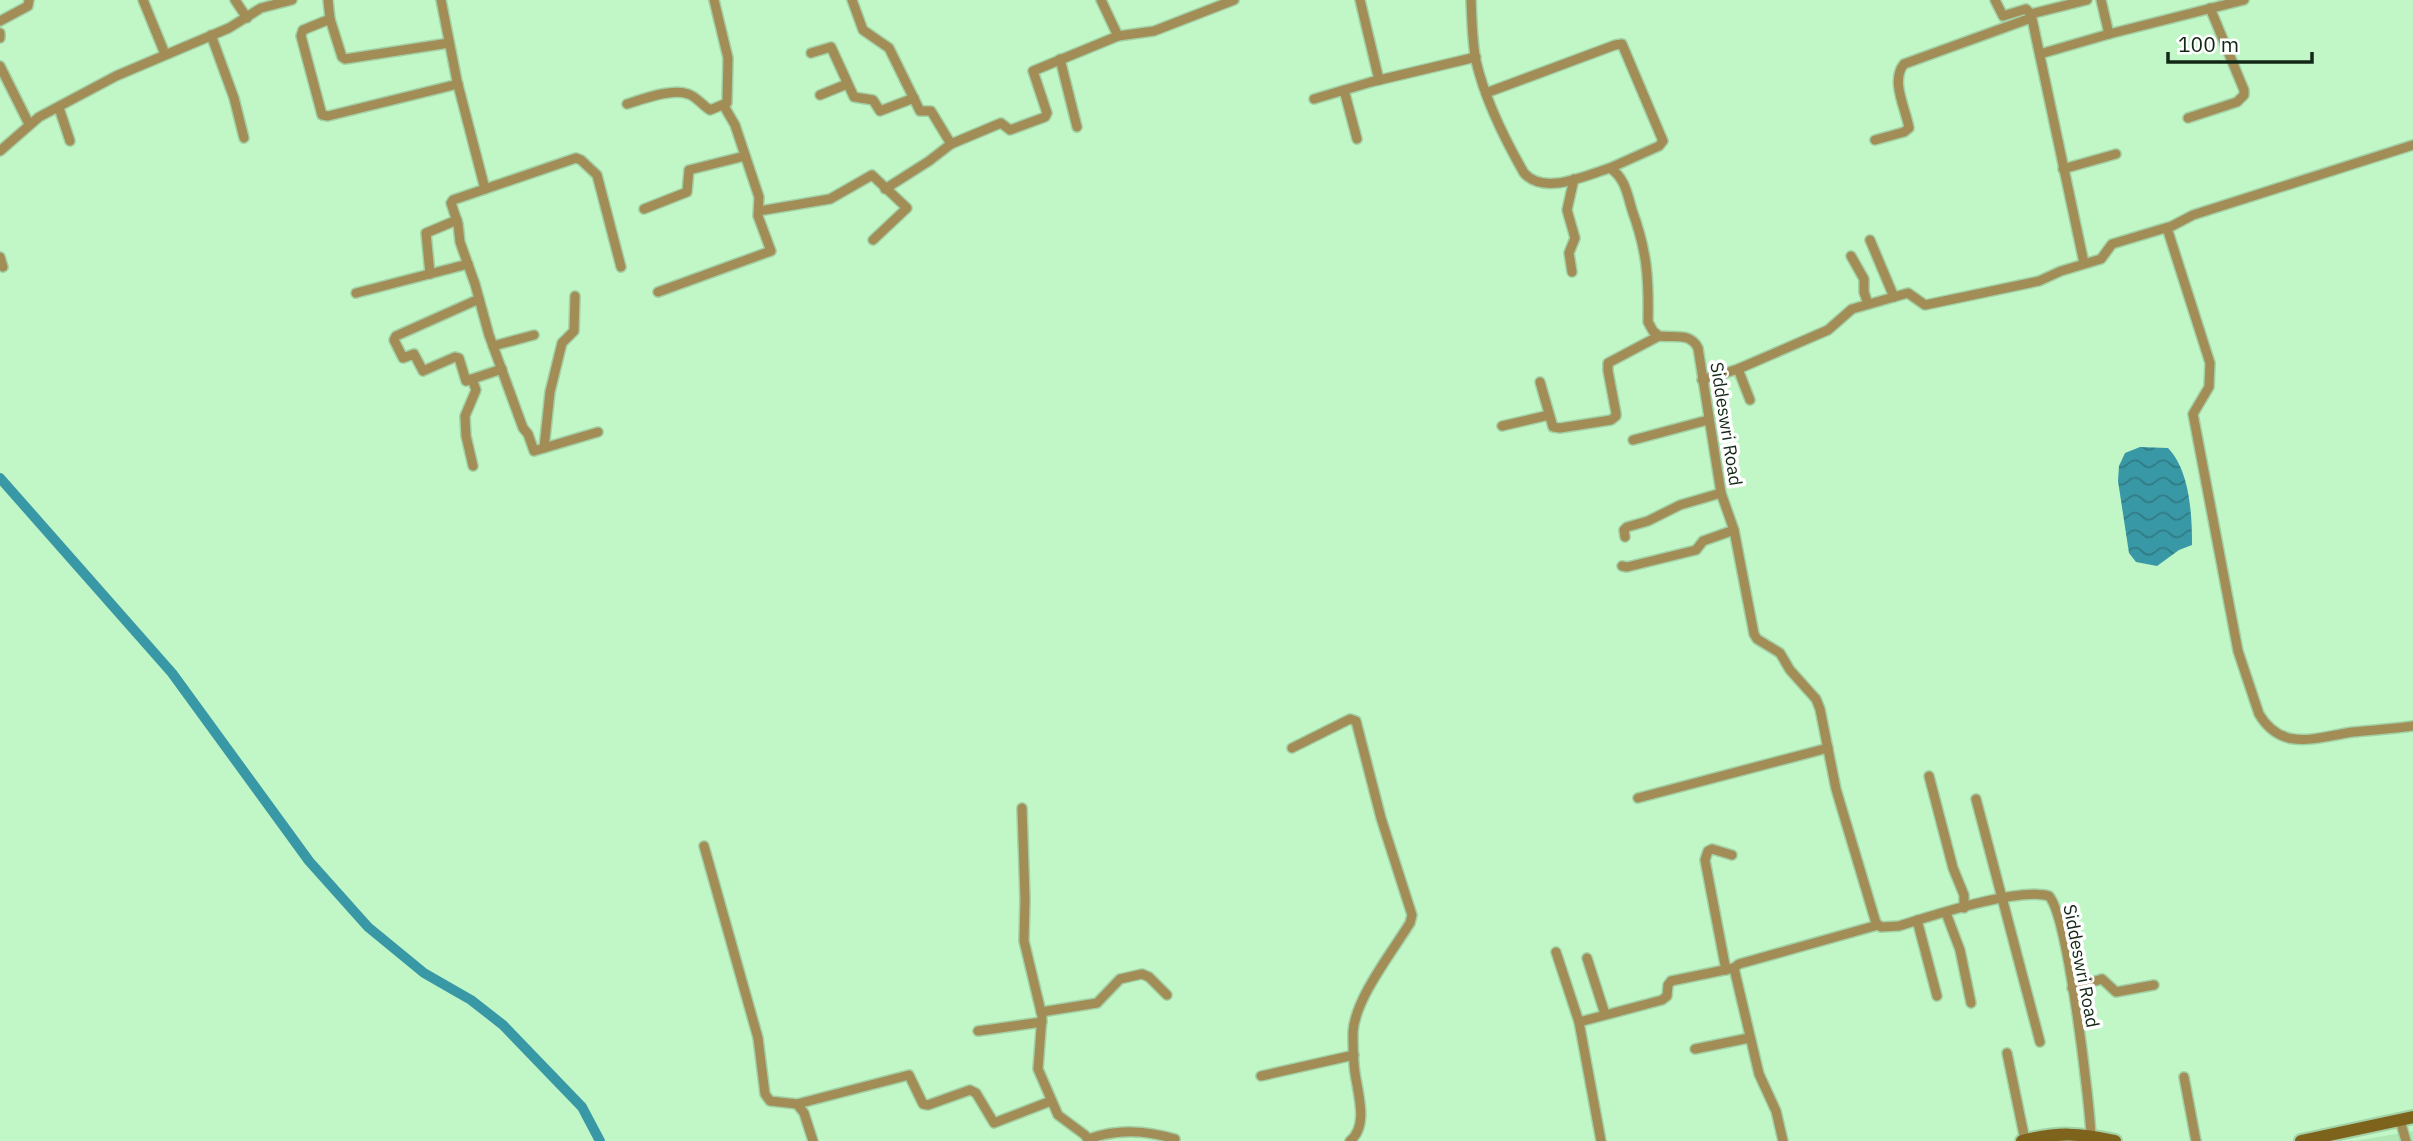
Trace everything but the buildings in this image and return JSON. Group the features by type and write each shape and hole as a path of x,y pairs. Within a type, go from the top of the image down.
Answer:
{"street":[{"path":"0,21 28,6 29,0"},
{"path":"143,0 165,54"},
{"path":"235,0 247,19"},
{"path":"0,151 29,124 116,76 247,19 268,5 292,0"},
{"path":"328,0 330,19 342,57 345,59 449,43"},
{"path":"441,0 458,84 485,189"},
{"path":"627,104 653,96 684,93 691,95 708,110 713,111 724,106 729,99 728,58 714,0"},
{"path":"852,0 863,30 889,48 922,112 931,111 951,144"},
{"path":"1101,0 1118,36"},
{"path":"885,189 929,162 951,144 1000,123 1010,130 1047,115 1032,71 1118,36 1154,32 1234,0"},
{"path":"1360,0 1380,80"},
{"path":"1471,0 1476,57 1486,93 1495,117 1530,180 1543,184 1574,179 1610,168 1659,146 1663,141 1622,44 1615,44 1486,93"},
{"path":"1995,0 2003,16 2026,9 2031,16 2084,263"},
{"path":"1875,139 1904,132 1909,128 1898,79 1904,64 2031,16 2087,0"},
{"path":"2101,0 2109,34"},
{"path":"2040,54 2244,0"},
{"path":"2188,118 2237,102 2244,95 2210,8"},
{"path":"330,19 303,30 301,36 324,116 458,84"},
{"path":"211,35 234,98 244,138"},
{"path":"811,53 831,47 854,97 858,100 873,100 880,111 914,97"},
{"path":"1314,99 1476,57"},
{"path":"1060,59 1077,127"},
{"path":"0,66 29,124"},
{"path":"820,95 847,84"},
{"path":"1344,90 1357,139"},
{"path":"658,292 771,251 758,216 759,197 735,125 724,106"},
{"path":"59,108 70,141"},
{"path":"1702,380 1738,369 1828,330 1848,311 1868,304 1910,293 1925,305 2039,281 2101,259 2112,244 2166,228 2193,215 2413,145"},
{"path":"2063,169 2116,154"},
{"path":"644,209 687,192 689,170 745,156"},
{"path":"598,432 533,450 493,346 460,243 451,201 576,158 597,175 621,267"},
{"path":"1540,382 1551,425 1555,428 1614,419 1616,413 1608,363 1659,335 1648,322 1647,265 1640,232 1622,179 1610,168"},
{"path":"759,211 830,199 874,176 907,208 873,240"},
{"path":"1572,272 1569,253 1575,238 1567,210 1574,179"},
{"path":"430,274 426,233 457,220"},
{"path":"2166,228 2210,363 2209,387 2193,414 2238,651 2259,714 2264,723 2277,734 2306,741 2413,726"},
{"path":"1870,240 1894,297"},
{"path":"1851,256 1864,279 1868,304"},
{"path":"0,257 2,267"},
{"path":"356,293 468,264"},
{"path":"544,448 549,417 549,394 562,343 574,331 575,296"},
{"path":"479,299 394,338 403,358 414,354 423,372 457,357 465,380 502,369"},
{"path":"493,346 534,335"},
{"name":"Siddeswri Road","path":"1659,335 1684,336 1695,343 1721,493 1734,530 1754,634 1757,639 1780,653 1821,709 1836,789 1878,925"},
{"path":"1738,369 1750,400"},
{"path":"472,379 476,392 466,413 465,424 473,466"},
{"path":"1502,426 1549,415"},
{"path":"1633,440 1708,420"},
{"path":"1625,537 1624,530 1627,527 1643,524 1686,503 1721,493"},
{"path":"1622,566 1696,550 1703,541 1734,530"},
{"path":"1292,747 1350,719 1356,720 1378,807 1412,915 1410,923 1357,1010 1353,1031 1360,1116 1355,1136 1350,1141"},
{"path":"1638,797 1828,748"},
{"path":"1929,776 1953,868 1964,895 1964,908"},
{"path":"1976,799 2040,1042"},
{"path":"1022,808 1026,899 1024,941 1041,1017 1038,1069 1051,1101 1058,1115 1088,1140 1125,1130 1149,1132 1175,1139"},
{"path":"704,846 758,1038 767,1098 775,1102 797,1104 909,1075 923,1104 928,1105 970,1090 976,1093 994,1123 1051,1101"},
{"path":"1731,855 1712,849 1708,851 1705,860 1749,1038 1761,1079 1776,1111 1783,1141"},
{"name":"Siddeswri Road","path":"1605,1014 1665,998 1671,981 1730,969 1739,964 1878,925 1899,926 2002,899 2042,894 2049,896 2054,902 2072,988 2091,1135"},
{"path":"1946,912 1961,950 1971,1003"},
{"path":"1917,920 1937,996"},
{"path":"1556,953 1579,1021 1601,1141"},
{"path":"1579,1021 1605,1014 1587,958"},
{"path":"978,1031 1097,1003 1120,979 1142,974 1149,977 1167,995"},
{"path":"2072,988 2102,979 2116,992 2154,985"},
{"path":"1695,1049 1749,1038"},
{"path":"2007,1053 2023,1141 2073,1133 2115,1141"},
{"path":"1261,1076 1354,1055"},
{"path":"2184,1077 2196,1141"},
{"path":"797,1104 804,1113 813,1141"},
{"path":"2301,1141 2407,1119 2406,1141"}],"shaded area":[{"path":"2413,1131 2413,1141 2355,1141"}],"water":[{"path":"2140,447 2168,448 2181,468 2190,507 2192,545 2179,550 2157,566 2136,562 2129,553 2118,481 2119,466 2125,453"}],"waterway":[{"path":"0,478 172,673 309,861 368,927 424,973 471,1000 503,1025 582,1107 600,1141"}]}
